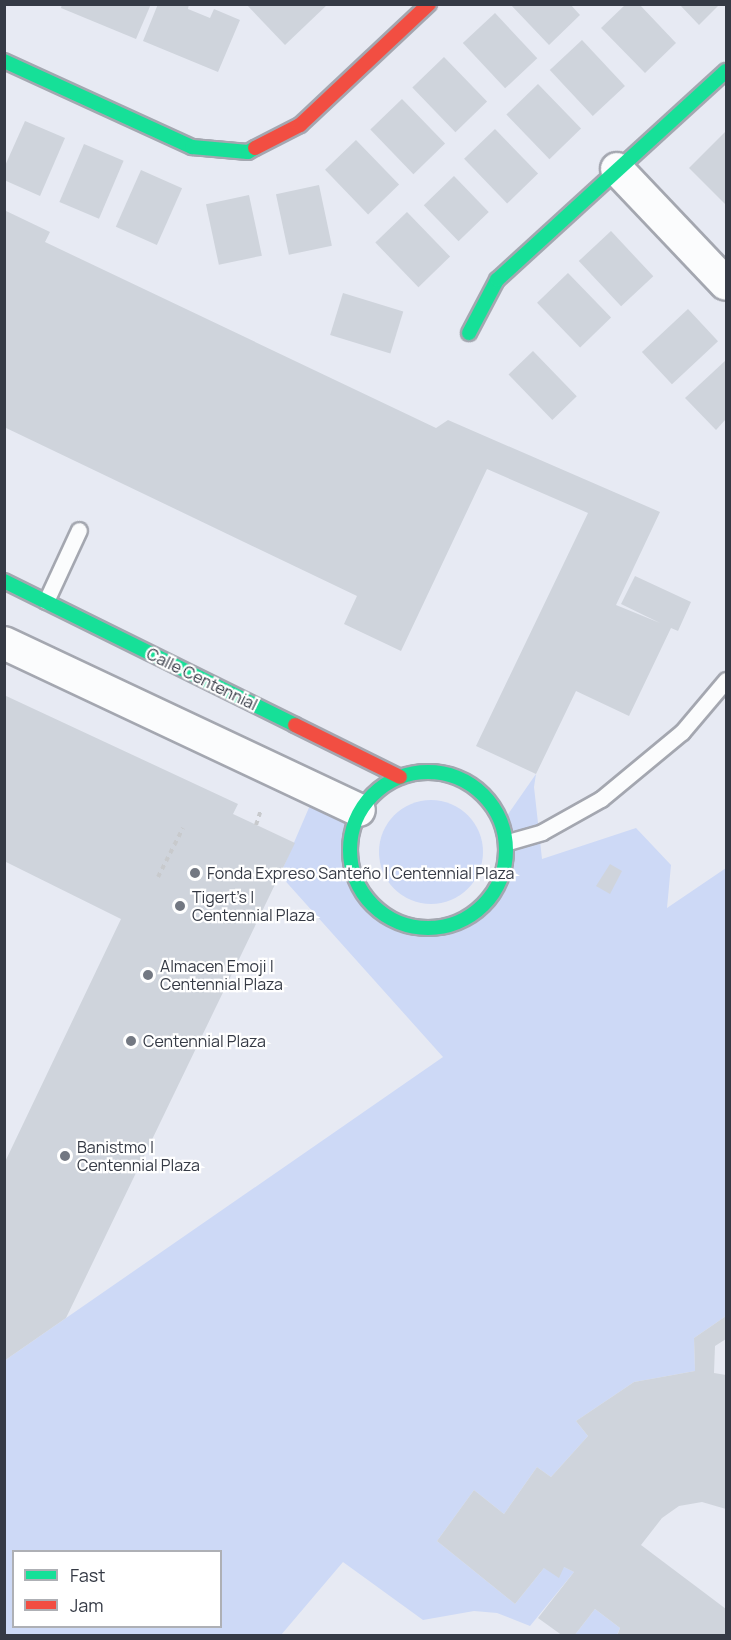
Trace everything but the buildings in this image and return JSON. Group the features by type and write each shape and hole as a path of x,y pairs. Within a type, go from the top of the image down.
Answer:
{"street":[{"path":"4,62 192,147 248,152 300,125 429,4"},
{"path":"469,333 497,280 726,70"},
{"path":"617,169 726,284"},
{"name":"Calle Centennial","path":"4,581 400,777"},
{"path":"4,643 359,810"},
{"path":"423,772 450,775 475,786 502,824 508,842 501,881 487,903 458,922 441,928 414,928 389,919 369,902 355,879 350,853 359,810 384,785 400,777 423,772"}],"lane":[{"path":"46,601 79,530"},
{"path":"508,842 542,832 601,799 682,732 726,680"}],"path":[{"path":"256,825 261,810"},
{"path":"158,877 183,828"}],"shaded area":[{"path":"536,774 534,787 542,859 636,828 671,865 667,908 726,868 726,1316 694,1338 695,1371 634,1382 576,1421 588,1436 551,1477 537,1467 504,1514 474,1490 437,1541 515,1604 544,1568 564,1567 574,1572 530,1626 497,1613 474,1611 423,1620 343,1562 281,1635 5,1635 4,1361 443,1057 280,875 317,789 359,810 350,853 355,879 369,902 389,919 414,928 441,928 466,920 487,903 501,881 508,856 502,823"},
{"path":"431,800 451,804 468,815 479,832 483,852 479,872 468,889 451,900 431,904 411,900 394,889 383,872 379,852 383,832 394,815 411,804"},
{"path":"595,1609 620,1628 617,1635 574,1636"}],"traffic: fast":[{"path":"4,61 192,147 248,152 255,148"},
{"path":"469,333 497,280 726,71"},
{"path":"4,581 295,725"},
{"path":"428,772 443,773 458,778 483,795 500,820 505,835 506,850 505,865 500,880 483,905 458,922 443,927 428,928 413,927 398,922 373,905 356,880 351,865 350,850 351,835 356,820 373,795 398,778 413,773 428,772"}],"traffic: jam":[{"path":"255,148 300,125 429,4"},
{"path":"295,725 400,777"}],"place":[{"name":"Fonda Expreso Santeño | Centennial Plaza","path":"195,873"},
{"name":"Tigert's | Centennial Plaza","path":"180,906"},
{"name":"Almacen Emoji | Centennial Plaza","path":"148,975"},
{"name":"Centennial Plaza","path":"131,1041"},
{"name":"Banistmo | Centennial Plaza","path":"65,1156"}]}
